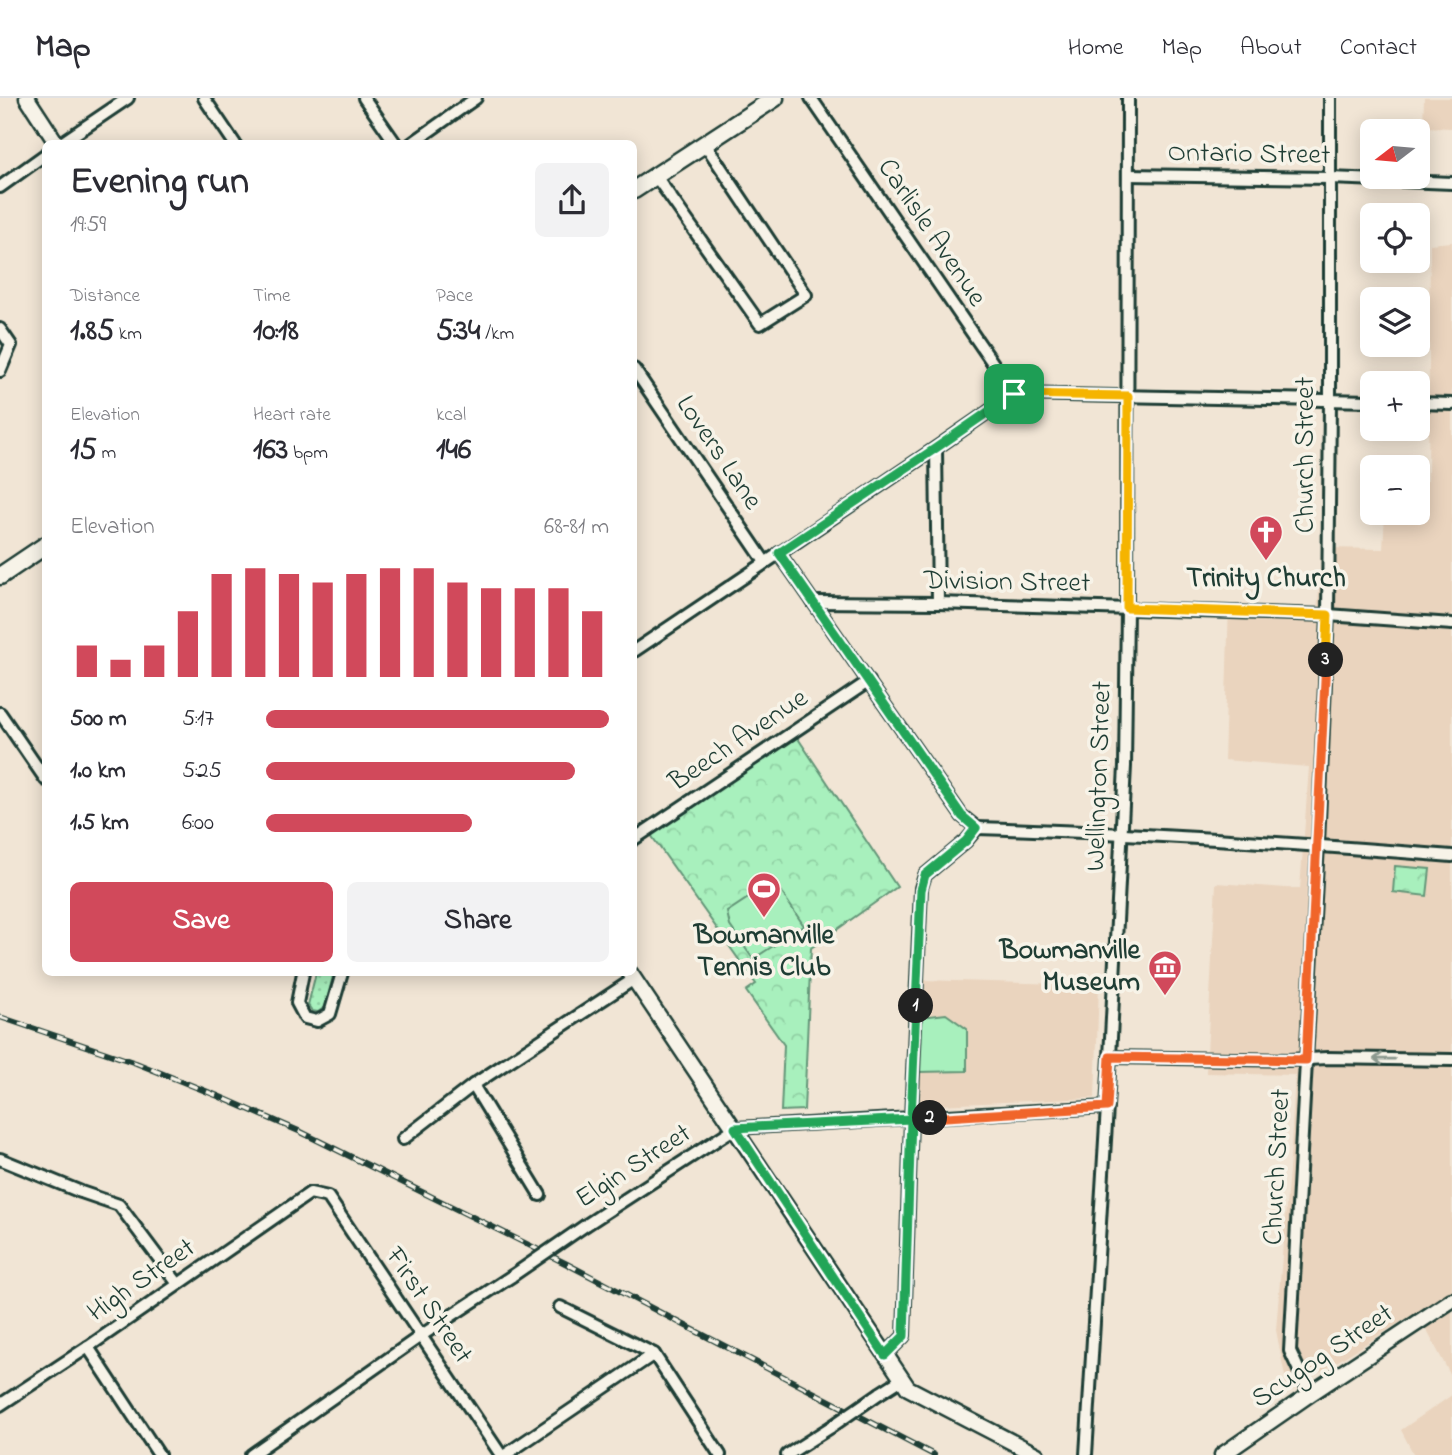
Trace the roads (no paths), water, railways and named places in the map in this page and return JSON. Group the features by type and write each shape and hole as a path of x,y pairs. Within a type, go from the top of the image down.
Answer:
{"main road":[{"path":"637,188 775,98"},
{"path":"0,576 42,548"}],"street":[{"path":"27,98 56,140"},
{"path":"65,140 128,98"},
{"path":"204,98 232,140"},
{"path":"364,98 393,140"},
{"path":"417,140 476,98"},
{"name":"Carlisle Avenue","path":"811,98 1014,394"},
{"name":"Wellington Street","path":"1086,1455 1125,766 1128,98"},
{"name":"Church Street","path":"1310,1394 1290,1351 1328,615 1330,98"},
{"path":"655,176 760,324 785,310 806,295 705,144"},
{"path":"0,187 42,157"},
{"name":"Ontario Street","path":"1128,175 1452,183"},
{"path":"0,329 11,345 0,371"},
{"name":"Lovers Lane","path":"637,373 765,562"},
{"path":"637,649 1014,394 1360,401"},
{"path":"1430,403 1452,404"},
{"path":"936,448 938,603"},
{"path":"779,553 962,816 976,828 1122,833 1452,856"},
{"name":"Division Street","path":"813,602 1127,608 1328,615 1452,624"},
{"name":"Beech Avenue","path":"637,837 869,681"},
{"path":"0,713 42,774"},
{"path":"885,1355 904,1336 921,888 925,875 966,841 976,828"},
{"path":"302,976 297,1003 305,1018 317,1021 330,1014 341,976"},
{"path":"403,1139 473,1085 632,976 908,1388 1037,1455"},
{"path":"1110,1057 1452,1060"},
{"path":"473,1085 540,1195"},
{"name":"Elgin Street","path":"251,1455 422,1335 735,1128 1107,1107"},
{"path":"0,1159 118,1205 178,1284"},
{"name":"High Street","path":"0,1405 310,1193"},
{"name":"First Street","path":"310,1193 328,1197 503,1455"},
{"name":"Scugog Street","path":"1222,1455 1452,1300"},
{"path":"560,1307 654,1354 720,1455"},
{"path":"88,1346 159,1455"},
{"path":"503,1455 654,1354"},
{"path":"787,1455 902,1379"}],"railway":[{"path":"0,1017 136,1063 301,1132 565,1263 934,1455"}],"place":[{"name":"Trinity Church","path":"1266,562"},
{"name":"Bowmanville Tennis Club","path":"764,919"},
{"name":"Bowmanville Museum","path":"1165,997"}]}
